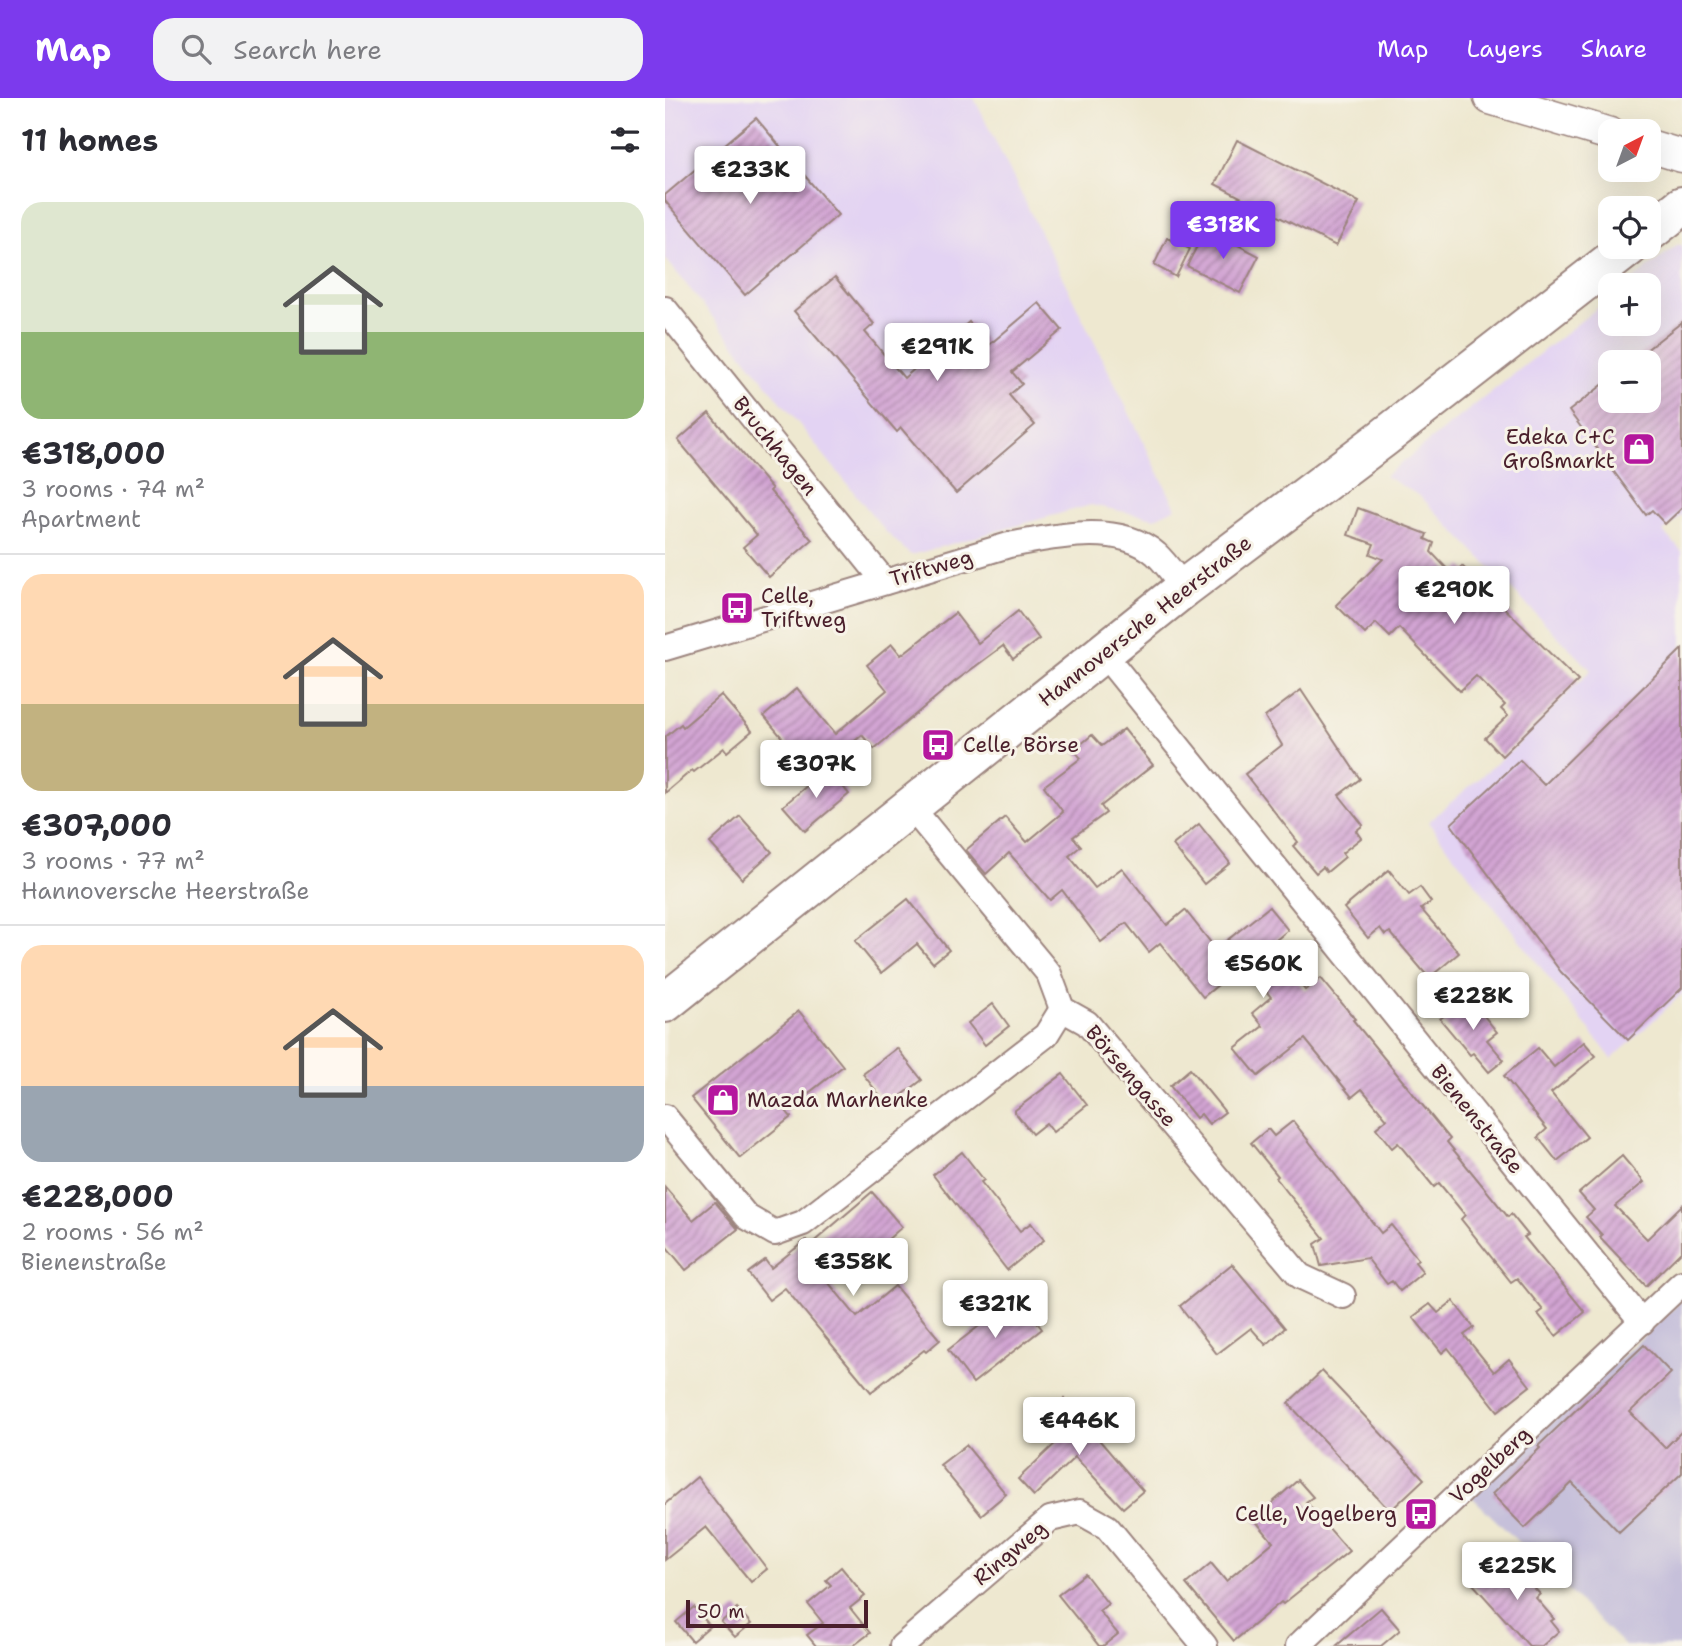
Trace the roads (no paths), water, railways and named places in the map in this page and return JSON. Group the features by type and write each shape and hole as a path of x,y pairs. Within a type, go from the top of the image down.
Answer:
{"main road":[{"path":"1661,222 1682,205"},
{"name":"Hannoversche Heerstraße","path":"665,1003 1184,588 1382,439 1614,259"}],"street":[{"path":"1490,98 1598,130"},
{"path":"1661,150 1682,156"},
{"name":"Bruchhagen","path":"665,309 885,582"},
{"name":"Triftweg","path":"665,648 1009,545 1067,534 1118,537 1144,546 1158,555 1184,588"},
{"name":"Bienenstraße","path":"1103,653 1642,1322"},
{"path":"665,1117 747,1217 775,1233 803,1223 1046,1035 1062,1009 1049,974 911,807"},
{"name":"Börsengasse","path":"1062,1009 1087,1023 1300,1276 1343,1296"},
{"name":"Vogelberg","path":"1298,1646 1682,1283"},
{"name":"Ringweg","path":"902,1646 1050,1519 1080,1512 1107,1527 1205,1646"}],"place":[{"name":"Edeka C+C Großmarkt","path":"1639,449"},
{"name":"Celle, Triftweg","path":"737,608"},
{"name":"Celle, Börse","path":"938,745"},
{"name":"Mazda Marhenke","path":"723,1100"},
{"name":"Celle, Vogelberg","path":"1421,1514"}]}
